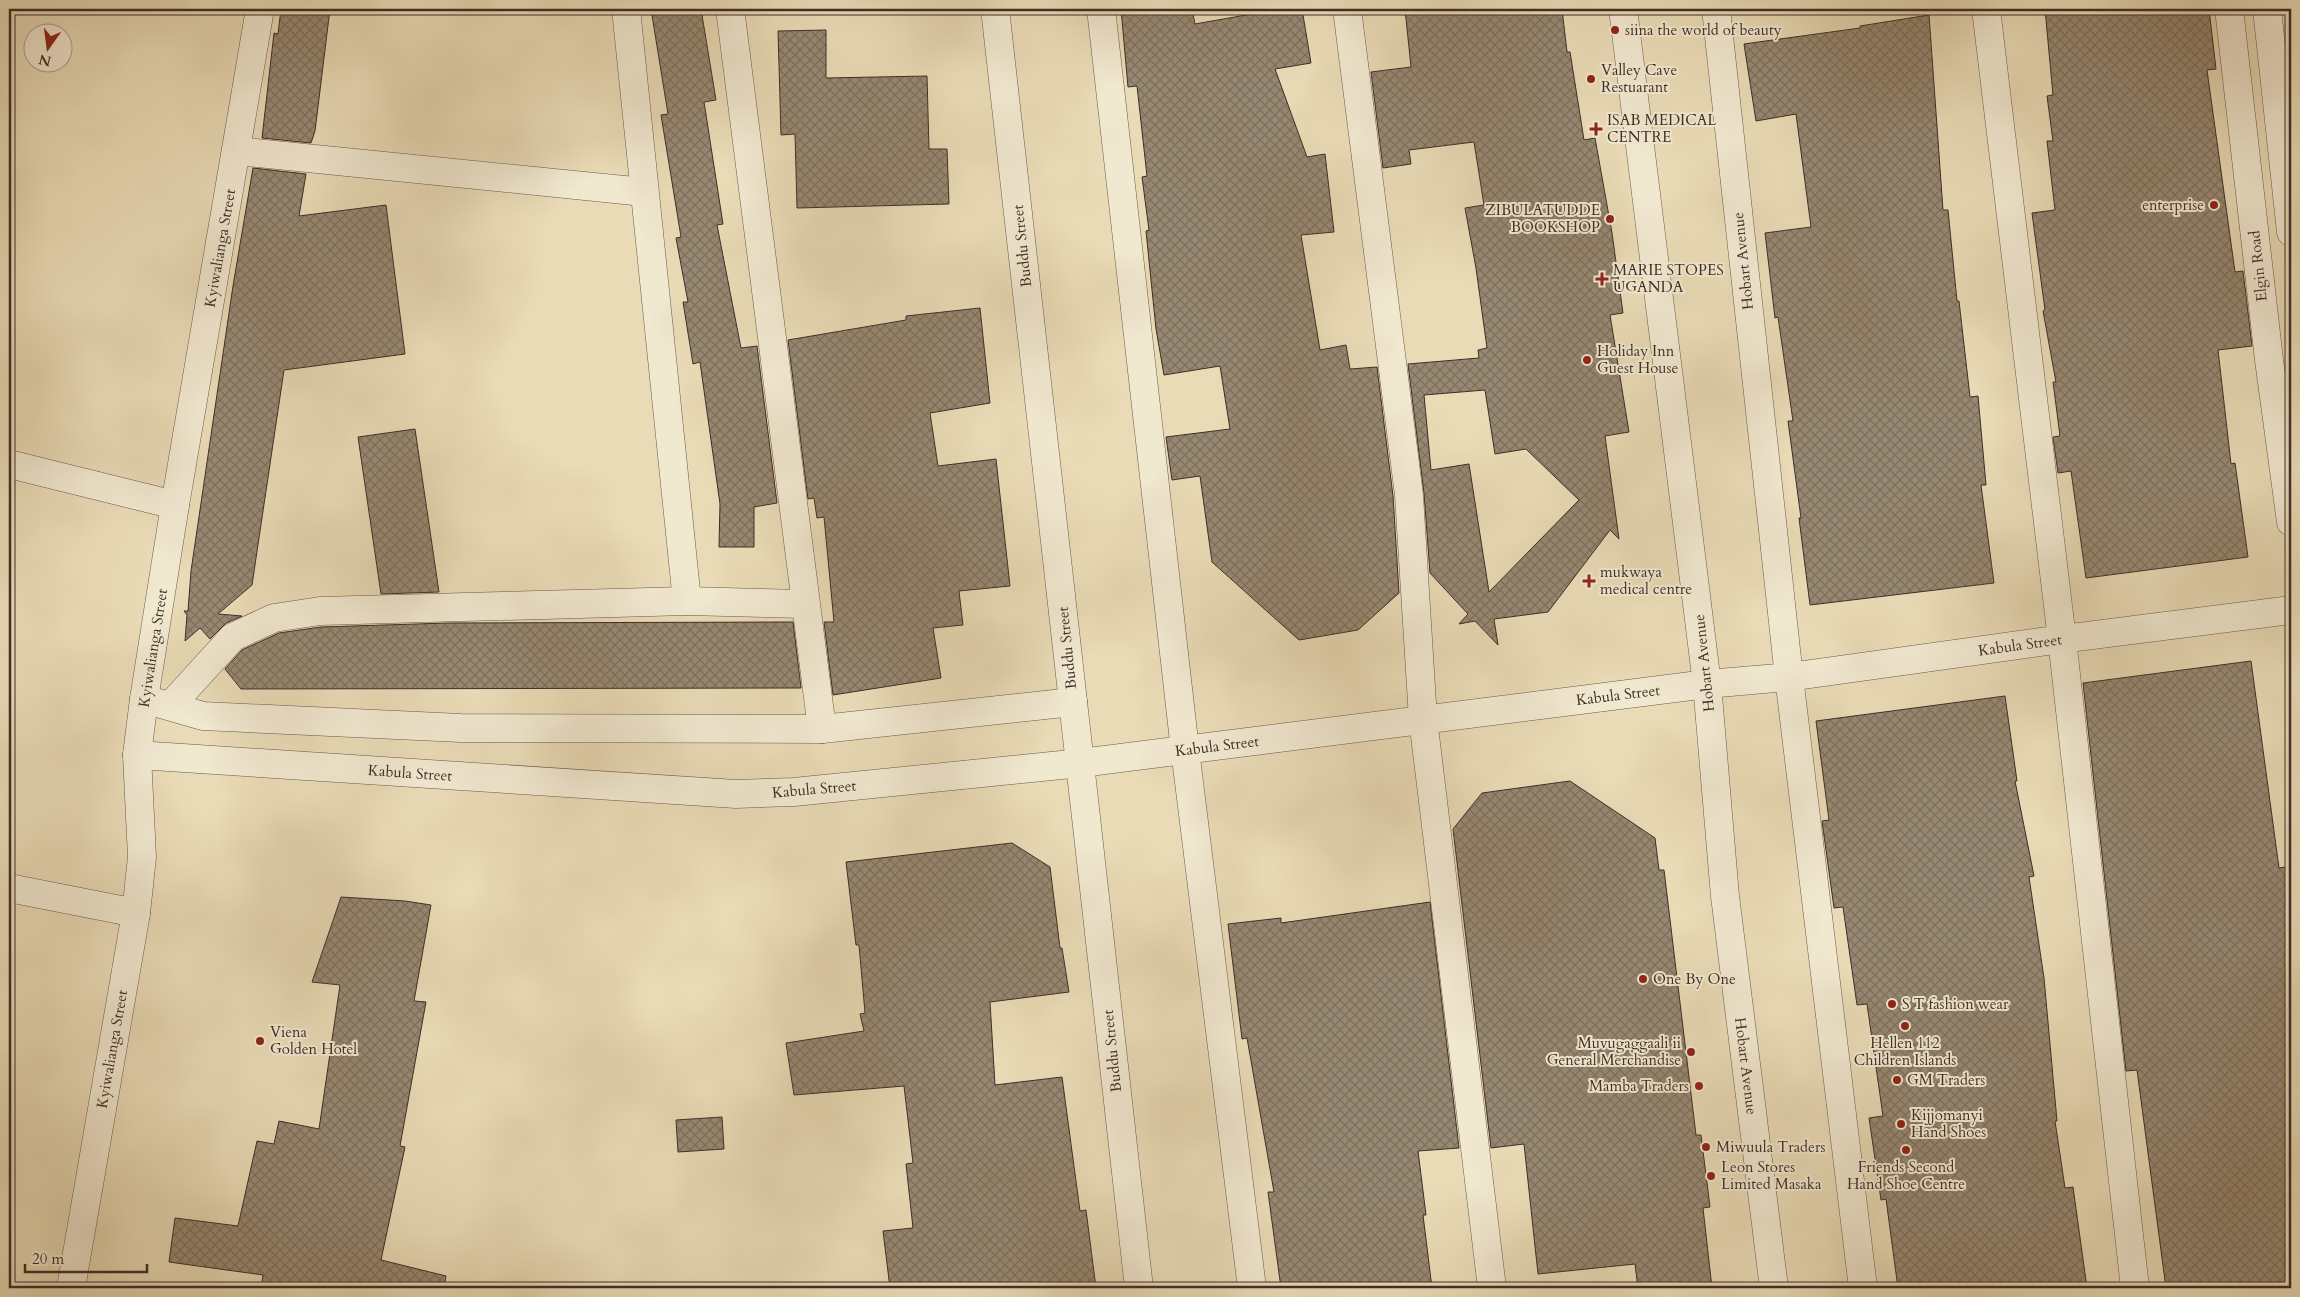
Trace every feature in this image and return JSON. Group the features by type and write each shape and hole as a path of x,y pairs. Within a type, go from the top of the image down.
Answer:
{"street":[{"name":"Kyiwalianga Street","path":"71,1288 136,913 142,857 137,755 157,703 175,505 260,9"},
{"path":"626,9 687,601"},
{"path":"730,9 822,729"},
{"name":"Buddu Street","path":"995,9 1139,1288"},
{"path":"1101,9 1185,750 1252,1288"},
{"path":"1347,9 1409,495 1423,719 1492,1288"},
{"name":"Hobart Avenue","path":"1623,9 1707,684 1725,896 1774,1288"},
{"name":"Hobart Avenue","path":"1716,9 1789,677 1863,1288"},
{"path":"1986,9 2062,639 2134,1288"},
{"name":"Elgin Road","path":"2229,9 2269,360 2291,522"},
{"path":"2267,9 2291,232"},
{"path":"237,151 644,192"},
{"path":"9,464 175,505"},
{"path":"157,703 233,637 274,618 320,611 687,601 805,604"},
{"name":"Kabula Street","path":"137,755 736,794 794,792 1081,764 1707,684 1789,677 2062,639 2291,610"},
{"path":"157,703 203,716 461,728 822,729 1074,702"},
{"path":"9,888 136,913"}],"building":[{"path":"281,9 330,9 315,131 311,143 262,138 274,33 278,34"},
{"path":"651,9 701,9 716,100 704,102 723,224 717,225 741,348 757,346 777,503 754,507 754,547 719,547 720,504 700,362 693,364 683,302 688,302 676,238 681,237 661,115 668,114"},
{"path":"1121,9 1192,9 1195,24 1280,9 1302,9 1311,63 1275,69 1307,157 1325,154 1334,232 1301,235 1320,350 1346,345 1350,369 1377,367 1393,496 1399,593 1358,630 1299,640 1212,562 1200,476 1172,480 1166,437 1230,429 1220,366 1164,375 1156,329 1146,231 1149,230 1142,177 1147,176 1137,86 1128,87"},
{"path":"1405,9 1562,9 1567,52 1570,52 1584,140 1595,138 1612,233 1623,313 1610,315 1629,432 1605,436 1619,539 1610,530 1548,612 1494,619 1498,645 1475,621 1459,624 1468,614 1430,573 1424,493 1408,364 1479,358 1478,350 1487,348 1476,268 1465,208 1484,205 1474,142 1409,150 1411,164 1383,168 1371,72 1411,67","holes":["1485,390 1495,454 1526,449 1579,500 1489,592 1469,464 1431,470 1424,395"]},
{"path":"2045,9 2209,9 2216,69 2207,70 2235,272 2243,271 2252,346 2218,350 2231,464 2235,463 2248,557 2086,578 2071,471 2058,473 2053,437 2060,436 2053,382 2056,382 2043,311 2045,310 2032,213 2055,210 2047,141 2053,141 2047,96 2053,95"},
{"path":"1929,15 1943,210 1948,210 1957,301 1959,301 1970,397 1978,396 1986,485 1981,485 1994,583 1810,605 1788,421 1793,421 1778,317 1775,318 1765,233 1811,227 1796,114 1756,121 1744,44 1860,28 1860,26"},
{"path":"826,30 826,78 927,76 929,149 947,149 949,204 797,208 795,134 781,135 778,31"},
{"path":"253,168 306,174 299,216 386,205 405,354 284,370 252,585 218,614 242,616 226,623 210,639 200,628 185,641 187,615 184,611 188,611 191,571 233,286"},
{"path":"980,308 990,403 930,413 938,466 996,459 1010,586 959,591 963,625 933,628 941,678 833,695 824,622 834,622 824,517 817,518 814,498 808,499 788,340 906,320 906,316"},
{"path":"415,429 439,592 381,594 358,437"},
{"path":"793,622 801,688 241,689 225,669 242,650 279,633 321,627 448,623"},
{"path":"2251,661 2279,868 2291,866 2291,1288 2166,1288 2137,1070 2126,1071 2083,683"},
{"path":"2005,696 2017,781 2015,781 2034,876 2029,877 2044,978 2057,1121 2055,1121 2065,1188 2073,1187 2087,1288 1898,1288 1886,1199 1881,1200 1869,1118 1883,1116 1867,1004 1857,1005 1843,907 1834,908 1822,821 1829,820 1816,721"},
{"path":"1570,781 1655,838 1659,870 1664,870 1696,1135 1701,1135 1710,1207 1703,1208 1712,1288 1638,1288 1635,1264 1538,1274 1524,1144 1491,1148 1453,829 1482,793"},
{"path":"1012,843 1050,867 1060,948 1062,948 1069,992 990,1002 995,1085 1062,1077 1080,1211 1086,1210 1096,1288 890,1288 883,1231 913,1228 906,1164 913,1163 904,1086 794,1095 786,1043 864,1031 860,1014 865,1013 859,945 856,945 846,862"},
{"path":"341,897 405,901 431,905 414,1001 426,1002 400,1146 405,1147 381,1260 446,1276 444,1288 261,1288 263,1275 169,1262 175,1218 238,1226 257,1141 274,1144 279,1121 319,1129 340,985 312,982"},
{"path":"1430,902 1459,1148 1418,1151 1426,1215 1423,1215 1432,1288 1281,1288 1268,1192 1274,1192 1247,1038 1242,1039 1228,924 1281,918 1281,923"},
{"path":"722,1117 724,1149 678,1152 676,1120"}],"place":[{"name":"siina the world of beauty","path":"1615,30"},
{"name":"Valley Cave Restuarant","path":"1591,79"},
{"name":"ISAB MEDICAL CENTRE","path":"1596,129"},
{"name":"enterprise","path":"2214,205"},
{"name":"ZIBULATUDDE BOOKSHOP","path":"1610,219"},
{"name":"MARIE STOPES UGANDA","path":"1602,279"},
{"name":"Holiday Inn Guest House","path":"1587,360"},
{"name":"mukwaya medical centre","path":"1589,581"},
{"name":"One By One","path":"1643,979"},
{"name":"S T fashion wear","path":"1892,1004"},
{"name":"Hellen 112 Children Islands","path":"1905,1026"},
{"name":"Viena Golden Hotel","path":"260,1041"},
{"name":"Muvugaggaali ii General Merchandise","path":"1691,1052"},
{"name":"GM Traders","path":"1897,1080"},
{"name":"Mamba Traders","path":"1699,1086"},
{"name":"Kijjomanyi Hand Shoes","path":"1901,1124"},
{"name":"Miwuula Traders","path":"1706,1147"},
{"name":"Friends Second Hand Shoe Centre","path":"1906,1150"},
{"name":"Leon Stores Limited Masaka","path":"1711,1176"}]}
